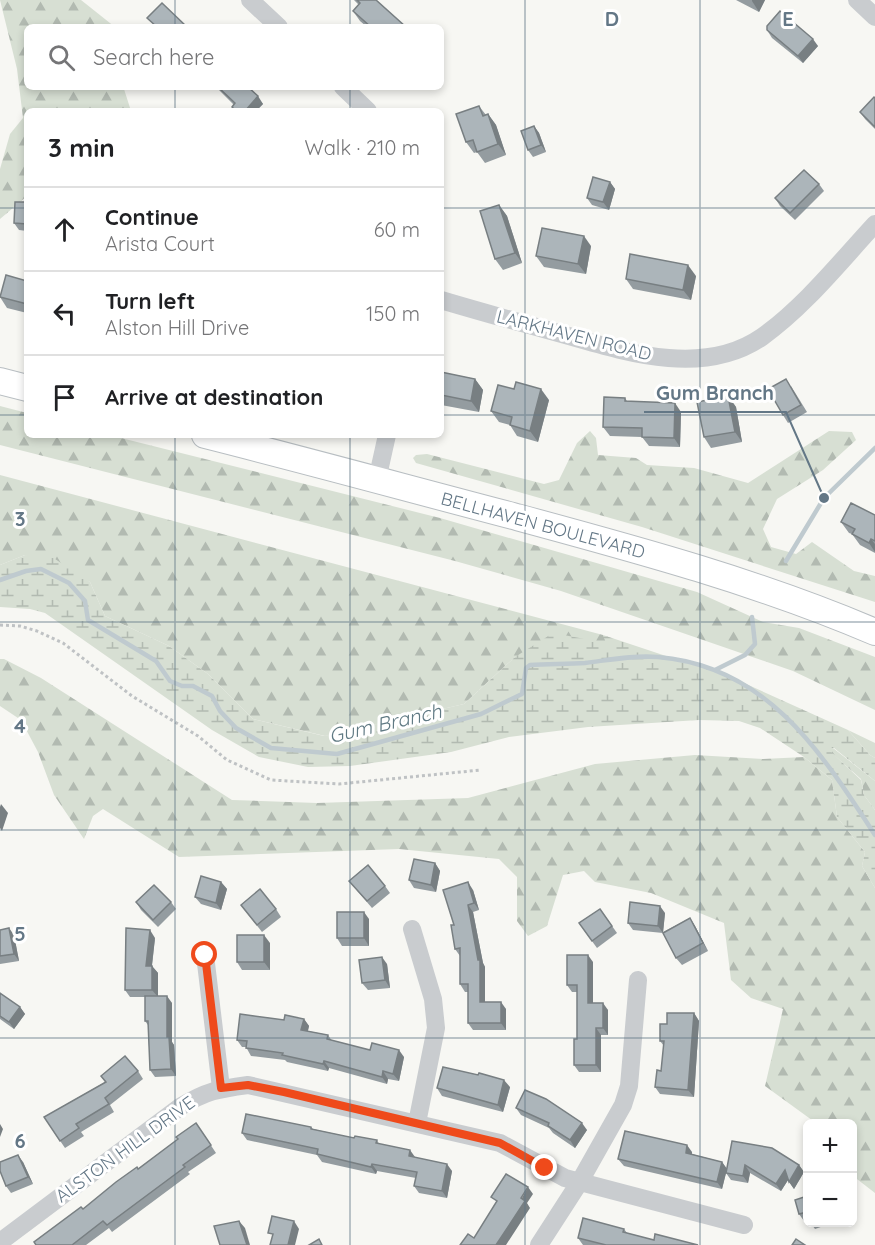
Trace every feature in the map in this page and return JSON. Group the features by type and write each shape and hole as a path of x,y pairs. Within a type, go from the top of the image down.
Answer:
{"main road":[{"path":"0,381 24,387"},
{"name":"BELLHAVEN BOULEVARD","path":"217,438 600,539 704,569 792,599 875,632"}],"street":[{"path":"250,0 276,24"},
{"path":"857,0 875,17"},
{"path":"346,90 365,108"},
{"name":"LARKHAVEN ROAD","path":"444,301 601,345 646,355 678,359 707,357 744,346 761,337 800,304 875,224"},
{"path":"377,480 386,438"},
{"path":"412,929 428,975 434,999 436,1022 434,1043 417,1123"},
{"path":"205,955 221,1088"},
{"path":"539,1245 579,1183 623,1105 629,1086 638,980"},
{"name":"ALSTON HILL DRIVE","path":"1,1243 180,1107 201,1094 221,1088 248,1085 500,1143 565,1178 579,1183 744,1225"}],"path":[{"path":"0,625 29,628 63,643 132,696 198,736 227,760 271,780 339,784 481,770"}],"green space":[{"path":"0,0 81,0 111,24 24,24 24,90 124,90 130,108 24,108 24,199 0,219 0,169 10,134 23,118 17,69"},
{"path":"0,406 24,412 24,438 121,438 440,518 697,592 763,622 799,628 875,657 875,710 793,671 561,591 455,561 0,445"},
{"path":"590,431 596,438 598,455 636,458 647,465 694,468 748,483 829,431 852,432 856,440 823,470 777,499 763,529 771,547 796,554 812,542 854,571 875,576 875,602 642,527 416,463 413,458 416,455 427,454 544,484 559,480 577,443"},
{"path":"0,475 603,635 607,643 515,657 464,704 325,736 253,719 208,674 169,646 105,616 90,582 25,555 0,565"},
{"path":"25,555 52,557 90,582 105,616 169,646 208,674 253,719 324,736 464,704 515,657 553,633 606,643 603,635 715,670 848,730 875,758 875,781 834,748 827,748 861,780 864,795 875,810 875,888 862,866 865,852 837,817 832,780 804,757 760,728 739,721 699,720 588,727 509,737 451,752 350,766 308,767 259,757 212,730 45,613 30,609 0,607 0,565"},
{"path":"0,659 4,659 41,678 232,800 317,803 468,798 595,764 695,755 763,759 804,757 832,780 837,817 865,852 862,866 875,888 875,1193 857,1179 857,1119 810,1119 765,1086 783,1009 751,998 731,980 724,923 651,893 595,882 584,871 563,875 547,926 528,936 517,921 517,877 499,859 399,849 179,857 103,809 93,816 84,839 54,795 38,752 21,720 0,706"},
{"path":"848,730 875,743 875,758 870,755"},
{"path":"826,748 833,748 875,781 875,810 864,795 861,779"}],"building":[{"path":"357,0 376,0 403,24 368,24 353,11 360,3"},
{"path":"162,3 184,24 154,24 147,18"},
{"path":"780,11 813,39 798,56 767,30 767,26"},
{"path":"221,90 251,90 258,96 248,108 233,108 235,103"},
{"path":"875,98 875,127 860,112"},
{"path":"479,106 483,116 488,114 498,144 477,152 473,140 466,142 456,114"},
{"path":"534,126 541,145 528,150 521,131"},
{"path":"804,170 819,184 790,213 775,198"},
{"path":"593,177 610,182 603,202 587,198"},
{"path":"15,202 24,202 24,224 14,223"},
{"path":"499,205 515,253 495,259 480,211"},
{"path":"542,228 584,236 578,264 536,256"},
{"path":"630,254 688,265 683,290 626,279"},
{"path":"6,275 24,280 24,303 0,297"},
{"path":"444,373 475,379 471,401 444,396"},
{"path":"786,379 801,405 783,415 768,389"},
{"path":"516,382 541,389 530,431 510,425 512,417 491,411 498,385 514,389"},
{"path":"728,396 735,432 704,437 697,402"},
{"path":"604,397 625,398 625,401 675,403 674,438 642,437 642,428 603,427"},
{"path":"851,503 875,515 875,541 871,539 869,543 852,534 855,529 841,522"},
{"path":"414,859 435,863 431,885 409,880"},
{"path":"368,865 385,886 367,901 349,881"},
{"path":"201,876 221,882 216,903 195,897"},
{"path":"468,882 474,903 468,905 478,960 480,960 480,1002 501,1002 501,1023 468,1023 468,984 460,984 460,948 455,949 451,925 454,925 443,890"},
{"path":"154,885 171,902 153,920 136,902"},
{"path":"260,889 276,909 257,925 241,905"},
{"path":"630,902 660,906 658,926 628,923"},
{"path":"600,909 612,926 592,941 579,923"},
{"path":"337,912 364,912 364,938 337,938"},
{"path":"690,918 703,943 676,958 663,933"},
{"path":"9,928 14,954 0,956 0,930"},
{"path":"126,928 150,930 146,966 152,966 152,990 125,990"},
{"path":"237,935 264,935 264,962 237,962"},
{"path":"567,955 588,955 588,1003 603,1003 603,1028 596,1028 596,1065 574,1065 574,1039 577,1039 577,985 567,985"},
{"path":"382,957 385,980 362,983 359,960"},
{"path":"0,993 20,1007 9,1022 0,1016"},
{"path":"145,996 167,996 167,1037 169,1037 171,1069 150,1070"},
{"path":"667,1013 694,1013 688,1090 655,1087 657,1070 661,1071 664,1041 660,1041 660,1024 667,1024"},
{"path":"240,1014 284,1020 285,1015 304,1019 301,1030 328,1035 327,1039 370,1050 372,1043 399,1050 393,1074 383,1071 382,1077 324,1061 323,1064 282,1055 283,1053 246,1048 247,1041 237,1040"},
{"path":"125,1056 138,1071 105,1098 109,1104 76,1124 79,1128 60,1141 44,1117 106,1082 101,1076"},
{"path":"443,1067 504,1080 498,1105 437,1088"},
{"path":"525,1090 546,1099 582,1123 570,1140 548,1126 549,1123 516,1108"},
{"path":"246,1114 354,1138 355,1136 377,1140 376,1143 410,1150 409,1156 447,1164 442,1191 414,1186 417,1172 372,1164 371,1167 317,1154 318,1149 242,1133"},
{"path":"196,1123 211,1145 183,1165 185,1167 107,1225 103,1221 72,1245 36,1245 34,1242 81,1207 83,1209 137,1167 138,1169"},
{"path":"625,1131 687,1145 686,1153 722,1162 717,1182 618,1159"},
{"path":"732,1141 772,1148 799,1165 789,1182 785,1170 776,1184 745,1165 743,1176 726,1173"},
{"path":"18,1155 28,1177 6,1186 0,1171 0,1162"},
{"path":"506,1174 528,1187 521,1198 525,1201 496,1245 460,1245 468,1234 474,1238 497,1201 491,1197"},
{"path":"803,1197 803,1213 799,1214 795,1200"},
{"path":"272,1216 294,1221 288,1245 270,1245 273,1234 268,1233"},
{"path":"583,1218 654,1240 655,1234 698,1245 606,1245 578,1238"},
{"path":"239,1221 247,1245 220,1245 214,1226"},
{"path":"319,1239 322,1245 309,1245"},
{"path":"796,1239 805,1245 792,1245"}],"waterway":[{"name":"Gum Branch","path":"786,561 824,498 875,448"},
{"name":"Gum Branch","path":"0,580 26,571 41,569 69,583 85,601 88,620 156,661 170,681 182,686 193,686 212,696 220,711 236,728 271,748 337,754 481,714 522,694 526,668 530,665 649,657 696,664 730,677 760,695 787,718 834,773 875,835"},
{"name":"Gum Branch","path":"715,670 745,655 755,644 752,617"}],"place":[{"name":"Gum Branch","path":"824,498"}],"route":[{"path":"205,955 221,1088 248,1085 284,1092 500,1143 545,1168"}]}
